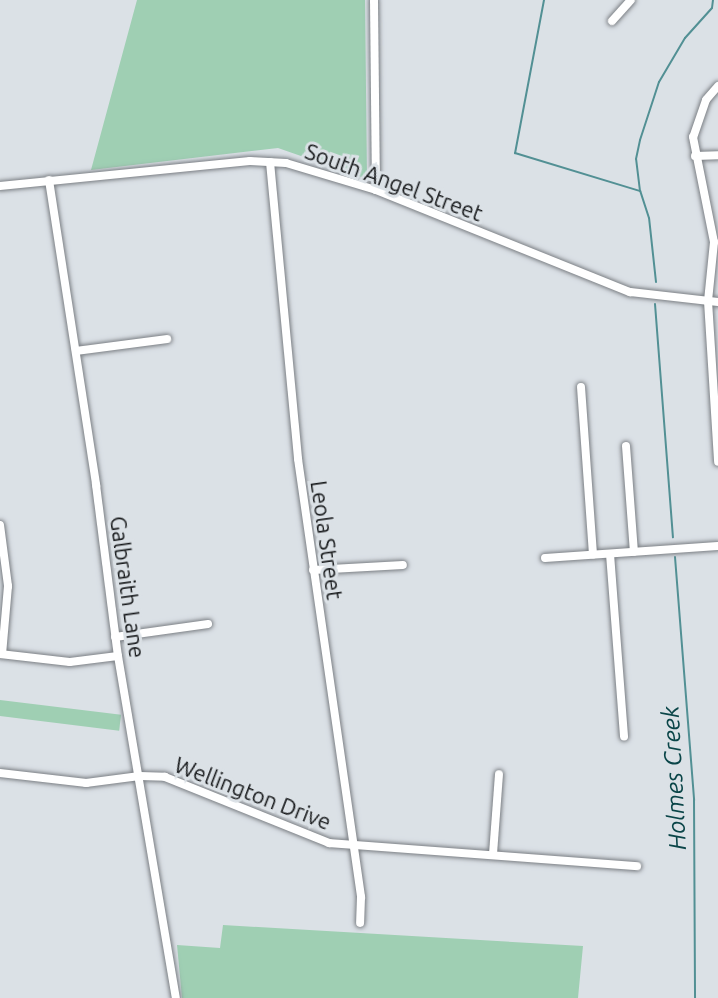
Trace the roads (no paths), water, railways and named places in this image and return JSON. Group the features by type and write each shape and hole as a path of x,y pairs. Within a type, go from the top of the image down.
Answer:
{"street":[{"path":"374,0 376,190"},
{"path":"612,21 631,0"},
{"path":"718,86 706,100 697,122 695,156 714,242 718,462"},
{"path":"695,156 718,155"},
{"name":"South Angel Street","path":"0,186 250,161 286,163 376,190 630,292 713,302"},
{"name":"Leola Street","path":"270,162 298,459 361,897 360,923"},
{"name":"Galbraith Lane","path":"49,180 115,637 176,998"},
{"path":"76,351 167,339"},
{"path":"581,387 593,555"},
{"path":"626,446 634,552"},
{"path":"0,525 8,586 1,654 70,662 118,656"},
{"path":"545,558 718,546"},
{"path":"610,554 624,736"},
{"path":"313,570 403,565"},
{"path":"115,637 208,624"},
{"name":"Wellington Drive","path":"0,773 86,783 140,776 184,781 329,843 637,866"},
{"path":"493,854 499,774"}],"waterway":[{"path":"544,0 515,153 640,191"},
{"name":"Holmes Creek","path":"656,282 649,218 640,191 636,159 659,82 685,38 712,8 713,0"},
{"name":"Holmes Creek","path":"655,304 673,537"},
{"name":"Holmes Creek","path":"675,557 694,800 695,998"}]}
